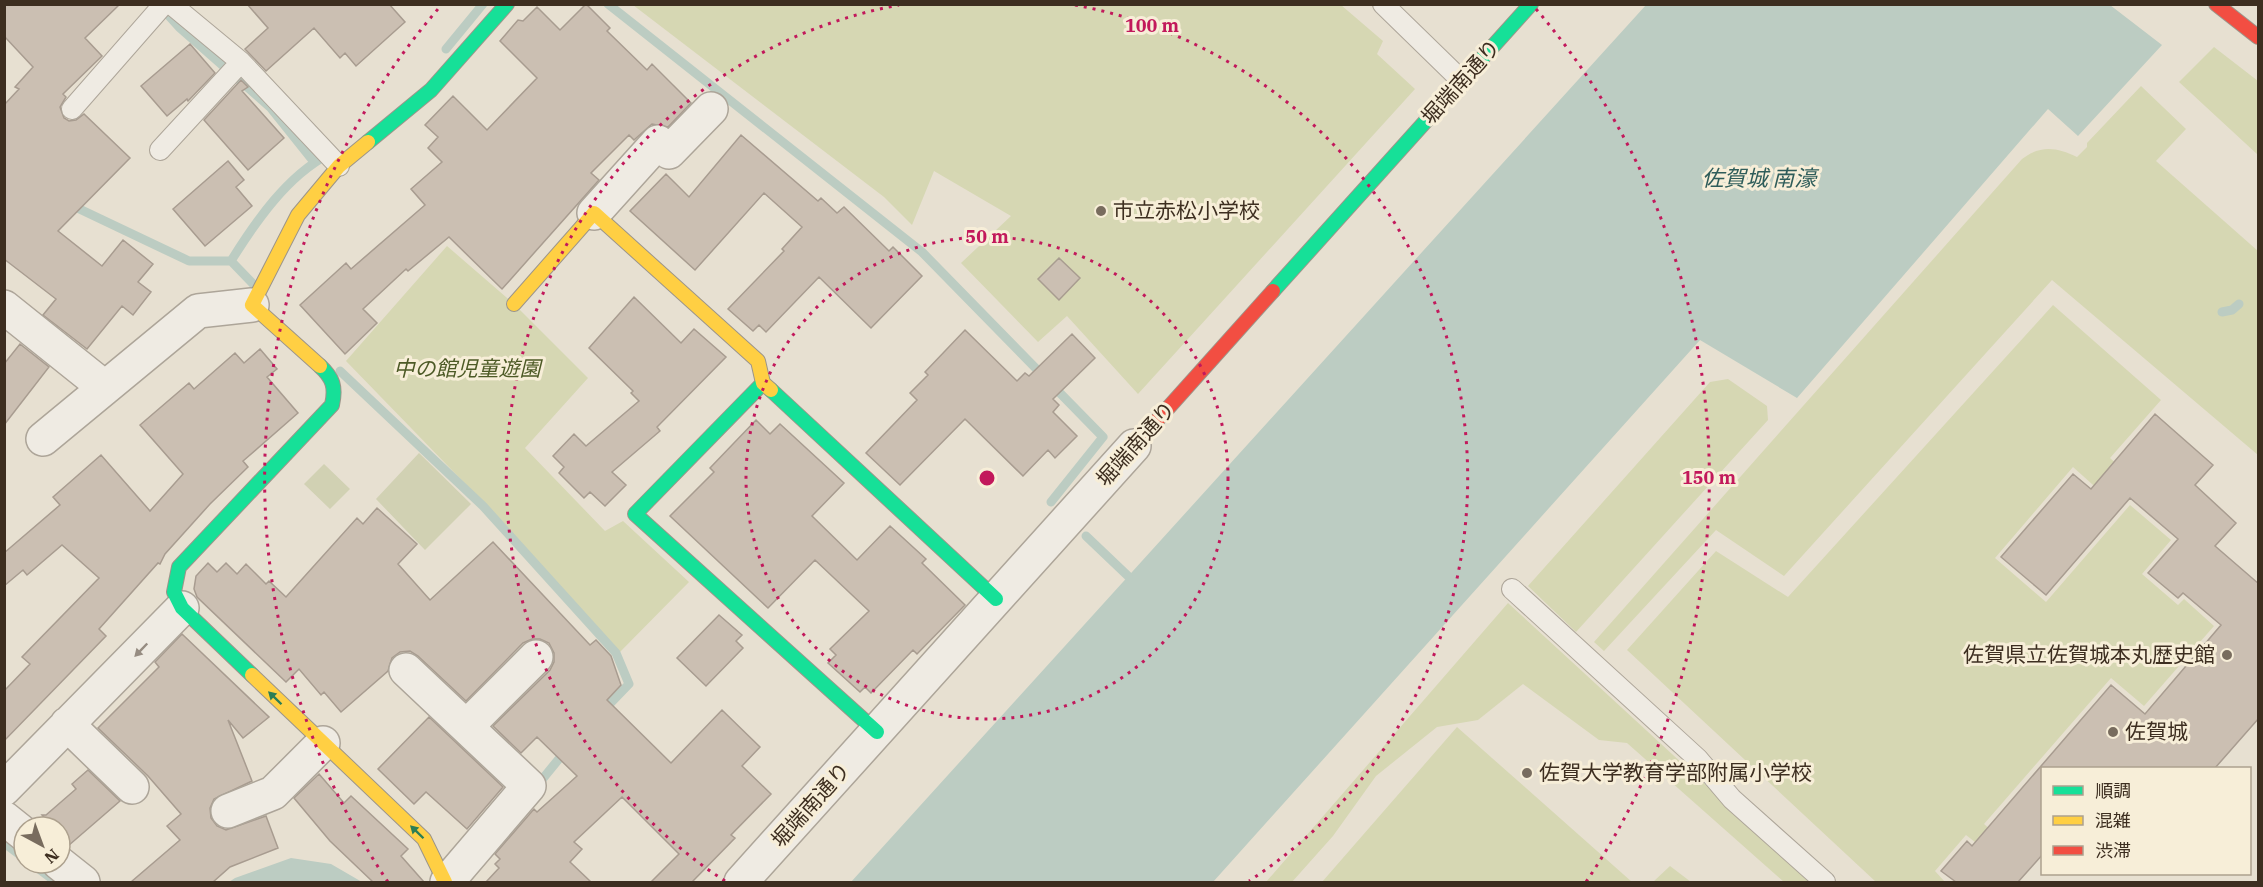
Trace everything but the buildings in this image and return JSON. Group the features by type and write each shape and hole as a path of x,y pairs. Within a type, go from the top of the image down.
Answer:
{"street":[{"path":"43,439 198,311 257,295 331,157 431,90 507,4"},
{"name":"堀端南通り","path":"741,882 1530,4"},
{"path":"2216,4 2259,37"},
{"path":"514,304 658,142 669,152 711,109"},
{"path":"594,213 758,361 763,383 996,599"},
{"path":"257,295 330,375 335,391 332,405 179,567 174,592 182,608 424,839 446,882 529,786 406,670"},
{"path":"4,307 104,387"},
{"path":"763,383 635,514 877,732"},
{"path":"4,789 182,608"},
{"path":"466,726 536,657"},
{"path":"68,724 132,788"},
{"path":"228,811 273,793 323,743"}],"lane":[{"path":"171,4 235,68 331,157"},
{"path":"1383,4 1462,81"},
{"path":"72,109 160,10"},
{"path":"160,150 235,68"},
{"path":"1512,589 1698,759 1732,799 1825,882"}],"green space":[{"name":"市立赤松小学校","path":"633,5 1341,5 1383,41 1377,54 1415,89 1138,394 1067,316 1038,342 961,263 1011,216 934,171 912,225 884,197"},
{"path":"2214,47 2258,81 2258,155 2179,82"},
{"path":"2141,86 2186,129 2156,161 2258,251 2258,455 2052,280 1784,576 1716,530 1604,651 1594,642 2022,159 2035,151 2049,149 2077,157 2087,147 2087,143"},
{"name":"中の館児童遊園","path":"447,246 514,304 588,378 525,448 605,531 623,521 689,582 619,653 478,497 346,361"},
{"path":"2053,305 2161,400 2110,458 2122,469 2102,493 2073,467 1995,558 2046,602 2130,505 2171,540 2142,574 2178,605 2184,599 2214,626 2144,706 2111,678 1984,824 1993,832 1980,846 1966,835 1935,871 1945,882 1876,882 1627,650 1716,551 1788,597"},
{"path":"1728,379 1767,406 1768,420 1576,632 1528,586 1710,382"},
{"path":"419,453 471,504 425,550 376,499"},
{"path":"324,464 350,489 330,509 304,484"},
{"path":"1508,603 1811,882 1784,882 1627,743 1599,740 1523,684 1478,720 1437,727 1376,776 1333,836 1292,882 1266,882"},
{"path":"1457,727 1632,882 1322,882"},
{"path":"1670,866 1691,882 1653,882"}],"water":[{"name":"佐賀城 南濠","path":"1646,5 2110,5 2162,45 2078,136 2048,109 1797,398 1700,340 1213,882 851,882"},
{"path":"291,858 331,864 362,882 229,882"}],"waterway":[{"path":"446,49 483,4"},
{"path":"608,4 922,252 1103,437 1051,502"},
{"path":"160,6 179,27 270,107 314,162"},
{"path":"231,261 262,215 286,187 299,174 329,154"},
{"path":"69,204 189,261 231,261 256,287"},
{"path":"2222,312 2232,310 2239,304"},
{"path":"340,371 483,506 616,653 629,684 603,711"},
{"path":"1086,536 1128,576"},
{"path":"536,787 567,749"},
{"path":"4,843 12,849"},
{"path":"47,875 56,882"}],"traffic: fast":[{"path":"368,142 431,90 507,4"},
{"path":"1273,291 1531,4"},
{"path":"252,675 182,608 174,592 179,567 332,405 334,393 332,383 320,366"},
{"path":"763,383 635,514 877,732"},
{"path":"771,390 996,599"}],"traffic: slow":[{"path":"320,366 252,305 298,215 339,166 368,142"},
{"path":"514,304 594,213 758,361 763,383 771,390"},
{"path":"252,675 424,839 445,882"}],"traffic: jam":[{"path":"2216,4 2258,37"},
{"path":"1134,446 1273,291"}],"place":[{"name":"市立赤松小学校","path":"1101,211"},
{"name":"佐賀県立佐賀城本丸歴史館","path":"2227,655"},
{"name":"佐賀城","path":"2113,732"},
{"name":"佐賀大学教育学部附属小学校","path":"1527,773"}]}
